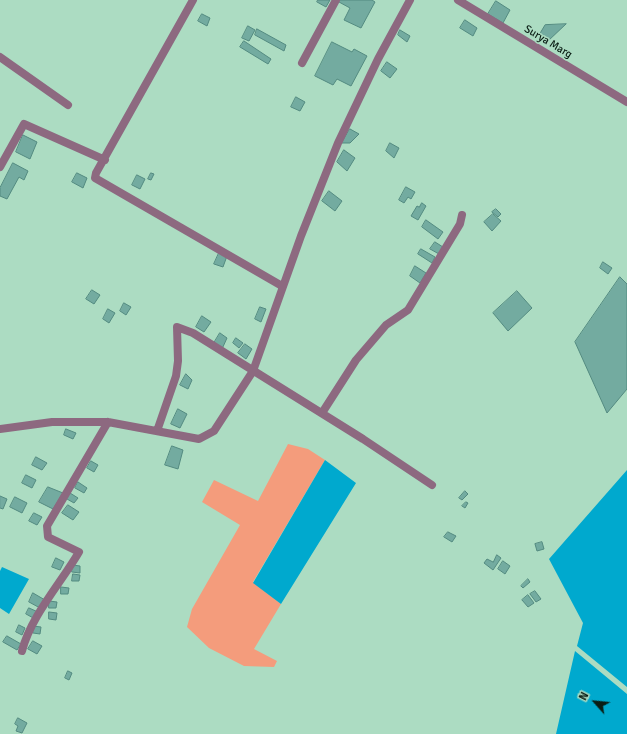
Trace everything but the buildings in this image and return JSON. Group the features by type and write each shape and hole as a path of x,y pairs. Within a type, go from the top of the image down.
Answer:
{"street":[{"path":"192,0 105,160 96,173 96,178 185,228 282,286"},
{"path":"302,63 336,0"},
{"path":"0,429 52,422 108,422 199,439 214,431 253,371 282,286 338,143 378,59 410,0"},
{"name":"Surya Marg","path":"458,0 627,102"},
{"path":"0,57 68,105"},
{"path":"0,167 24,124 105,160"},
{"path":"322,413 356,360 386,325 408,310 460,224 462,215"},
{"path":"157,431 176,376 178,361 177,328 193,333 322,413 432,485"},
{"path":"22,651 25,640 34,624 78,552 48,537 47,526 108,422"}],"shaded area":[{"path":"288,444 308,449 325,460 253,582 281,604 254,649 277,661 274,667 244,666 209,648 187,627 192,609 240,525 202,502 214,480 258,501"}],"water":[{"path":"325,460 356,483 281,604 253,583"},
{"path":"627,470 627,687 577,646 583,623 549,559"},
{"path":"2,567 29,579 9,614 0,608 0,571"},
{"path":"575,651 627,694 627,734 556,734"}]}
